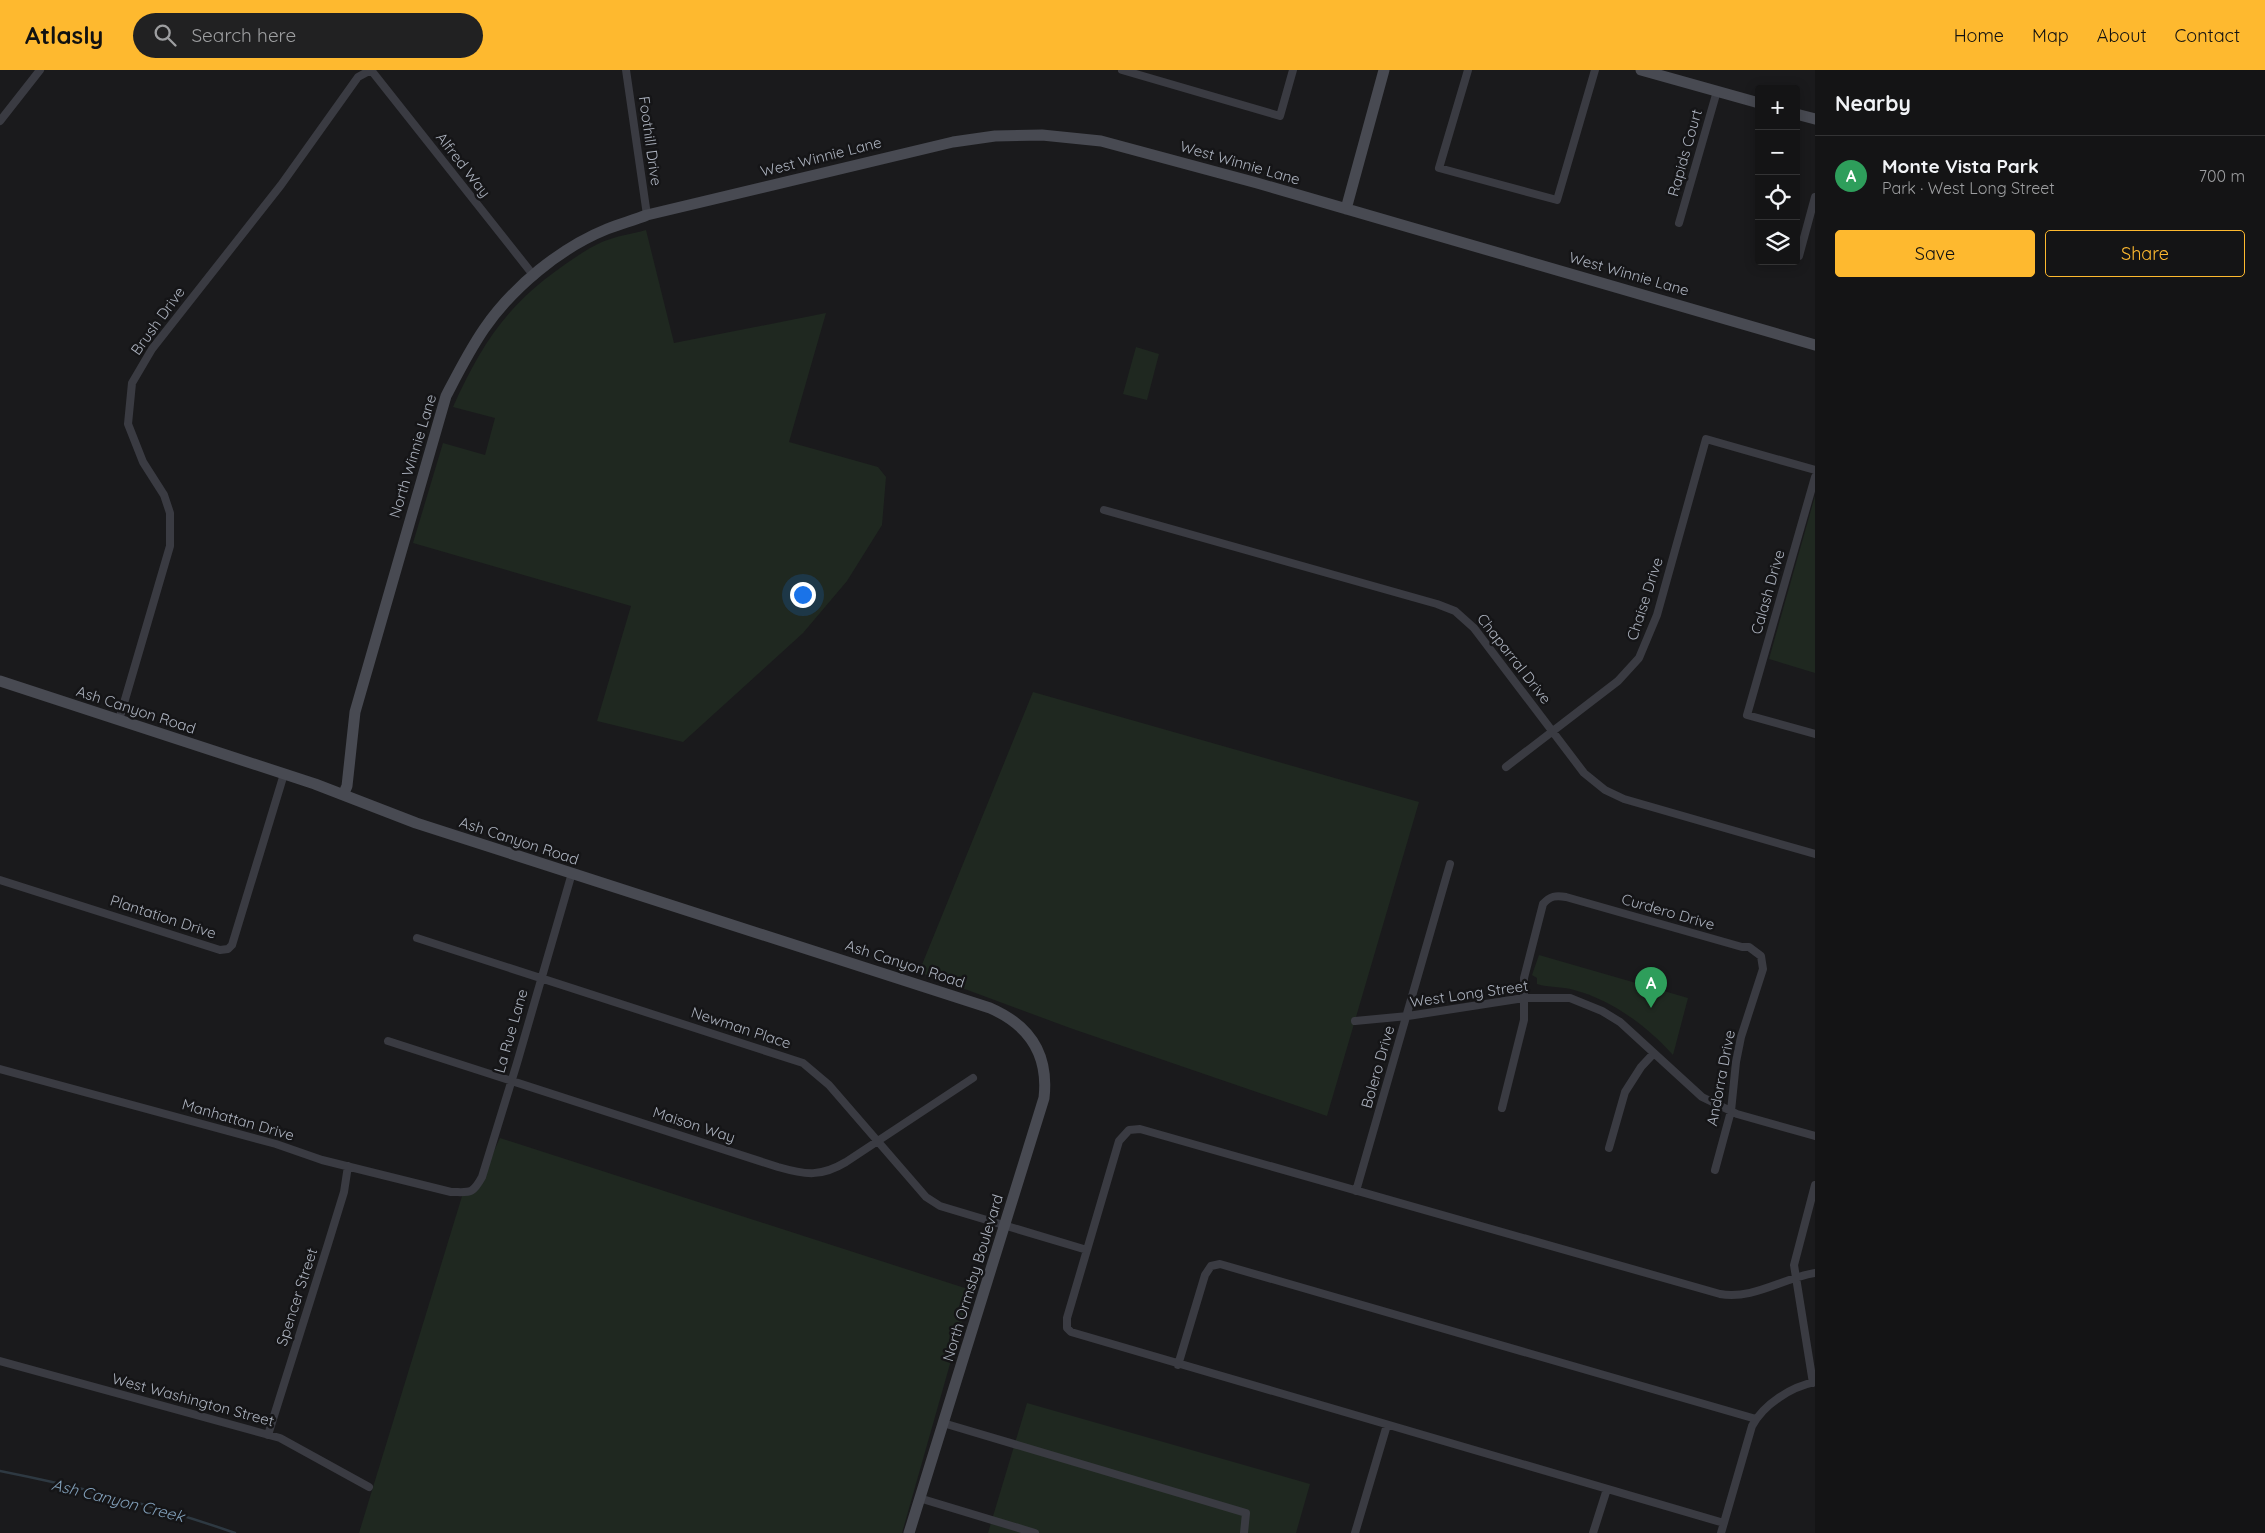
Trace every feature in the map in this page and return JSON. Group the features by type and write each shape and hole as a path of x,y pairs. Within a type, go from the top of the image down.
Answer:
{"street":[{"path":"0,121 40,70"},
{"name":"Alfred Way","path":"371,70 534,276"},
{"name":"Brush Drive","path":"120,720 170,546 170,512 164,494 142,462 128,424 132,383 152,349 281,185 358,77 371,70"},
{"name":"Foothill Drive","path":"626,70 647,215"},
{"path":"1122,70 1280,116 1294,70"},
{"path":"1346,209 1384,70"},
{"path":"1468,70 1439,168 1557,200 1595,70"},
{"path":"1641,70 1755,102"},
{"name":"Rapids Court","path":"1678,223 1717,91"},
{"path":"1800,115 1815,119"},
{"name":"West Winnie Lane","path":"647,215 953,142 995,136 1042,135 1101,141 1346,209 1815,345"},
{"path":"1800,252 1815,197"},
{"name":"North Winnie Lane","path":"343,795 347,786 355,712 446,396 464,359 484,328 504,305 555,259 606,229 647,215"},
{"name":"Chaise Drive","path":"1506,767 1618,681 1639,658 1657,615 1706,439 1815,470"},
{"name":"Calash Drive","path":"1815,477 1747,715 1815,734"},
{"name":"Chaparral Drive","path":"1104,510 1437,604 1455,612 1474,628 1584,772 1605,790 1624,799 1815,854"},
{"name":"Ash Canyon Road","path":"0,681 284,774 416,823 990,1008 1007,1015 1027,1032"},
{"name":"Plantation Drive","path":"0,880 220,950 228,949 232,945 247,901 284,774"},
{"name":"Bolero Drive","path":"1356,1191 1408,1016 1450,864"},
{"name":"La Rue Lane","path":"469,1192 476,1188 482,1177 572,873"},
{"name":"Curdero Drive","path":"1524,998 1524,978 1543,904 1548,898 1558,895 1742,947 1749,947 1757,951 1763,963"},
{"name":"Newman Place","path":"417,938 802,1063 829,1085 926,1197 933,1202 951,1210 1004,1227 1087,1250"},
{"name":"Andorra Drive","path":"1715,1170 1731,1111 1736,1062 1741,1037 1763,969 1763,963"},
{"path":"1502,1108 1524,1020 1524,998"},
{"name":"West Long Street","path":"1355,1021 1408,1016 1524,998 1570,998 1602,1011 1620,1022 1702,1096 1731,1111 1815,1136"},
{"name":"North Ormsby Boulevard","path":"909,1533 1044,1098 1045,1087 1042,1062 1027,1032"},
{"name":"Maison Way","path":"388,1041 798,1173 818,1173 833,1170 973,1078"},
{"path":"1609,1148 1625,1092 1641,1067 1654,1053"},
{"name":"Manhattan Drive","path":"0,1069 348,1166 452,1192 469,1192"},
{"path":"1724,1523 1178,1365 1081,1336 1068,1330 1067,1318 1119,1140 1129,1130 1146,1131 1720,1294 1745,1294 1815,1273"},
{"name":"Spencer Street","path":"268,1435 344,1192 348,1166"},
{"path":"1721,1533 1752,1426 1756,1419 1780,1397 1797,1388 1814,1383 1795,1278 1795,1256 1815,1185"},
{"path":"1178,1365 1205,1275 1211,1266 1220,1264 1756,1419"},
{"name":"West Washington Street","path":"0,1362 280,1438 369,1487"},
{"path":"943,1423 1246,1513 1244,1533"},
{"path":"1355,1533 1388,1425"},
{"path":"1593,1533 1607,1489"},
{"path":"919,1498 1035,1533"}],"shaded area":[{"path":"646,230 674,343 826,313 789,442 878,467 886,477 882,525 847,581 803,633 683,742 597,721 631,606 413,543 443,443 485,455 495,418 453,407 473,365 496,330 524,298 575,257 607,240"},
{"path":"1136,347 1159,354 1147,400 1123,394"},
{"path":"1815,496 1815,673 1769,659"},
{"path":"1033,692 1419,802 1327,1116 1070,1028 919,972"},
{"path":"1539,955 1688,998 1673,1055 1640,1024 1602,1000 1569,989 1537,984 1537,978 1532,975"},
{"path":"500,1138 971,1290 902,1533 359,1533 463,1193 482,1177"},
{"path":"1027,1403 1310,1484 1296,1533 988,1533"}],"waterway":[{"name":"Ash Canyon Creek","path":"0,1471 119,1498 235,1533"}],"place":[{"name":"Monte Vista Park","path":"1651,1008"}]}
